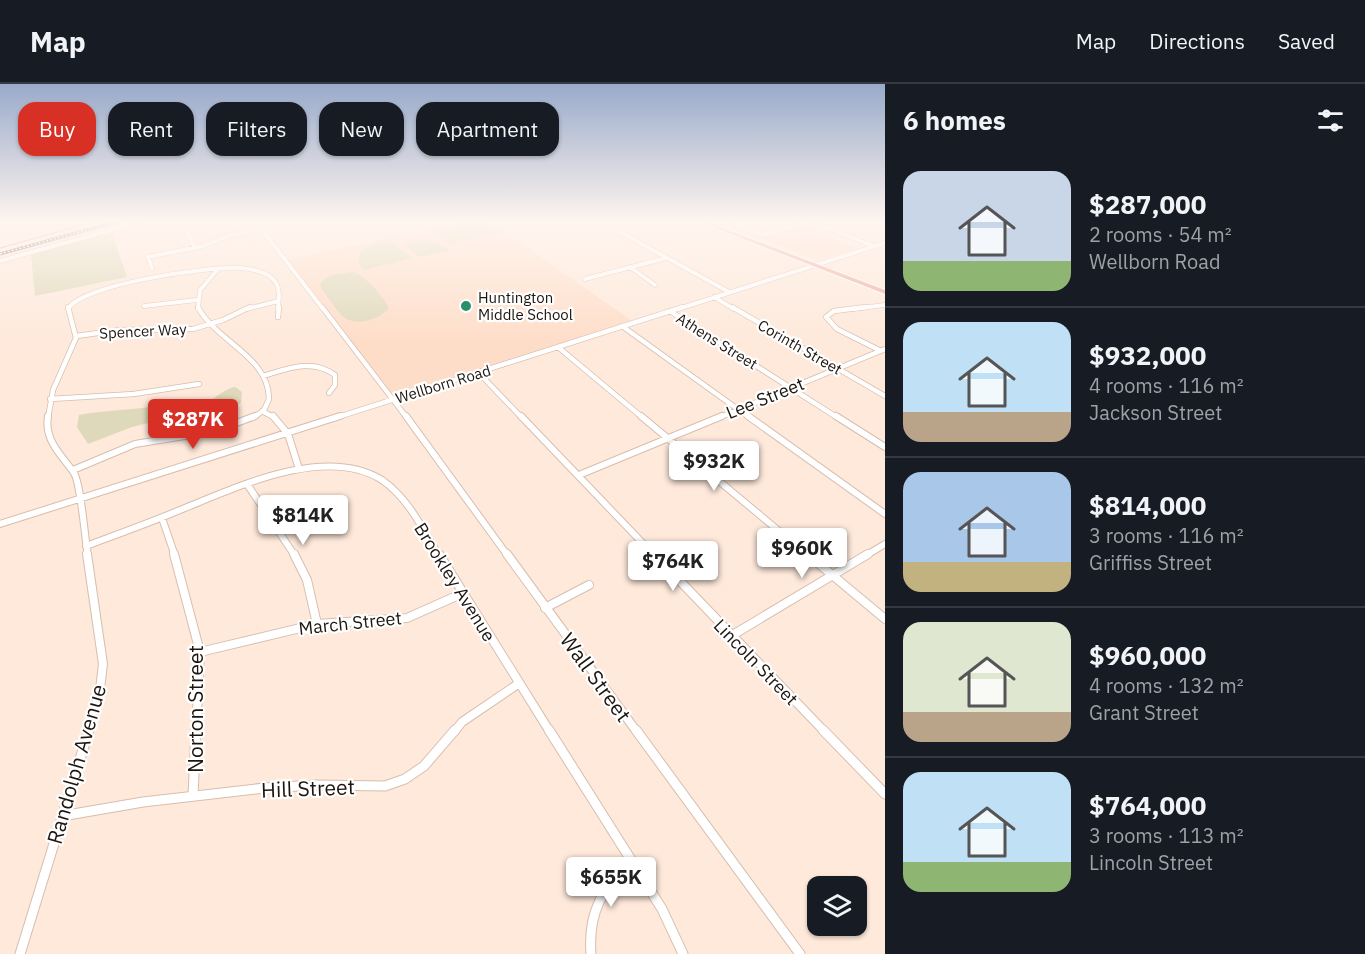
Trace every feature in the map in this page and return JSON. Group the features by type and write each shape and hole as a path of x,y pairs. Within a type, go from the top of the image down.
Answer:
{"main road":[{"path":"811,263 885,292"}],"street":[{"path":"150,263 152,268"},
{"name":"Wall Street","path":"287,263 393,399 800,954"},
{"path":"585,279 648,263"},
{"path":"675,263 729,292"},
{"name":"Wellborn Road","path":"0,524 825,263"},
{"path":"630,267 655,285"},
{"path":"219,268 200,290 197,300 199,311 253,364 262,376 269,396 262,411 251,419 230,427 132,445 73,470 55,450 46,431 50,399 76,336 68,309 81,296 193,270 219,268 241,268 264,273 278,286 278,318"},
{"name":"Corinth Street","path":"714,297 885,396"},
{"path":"144,306 197,300"},
{"name":"Spencer Way","path":"76,336 120,330 179,330 210,324 253,306 278,301"},
{"path":"883,351 837,329 826,316 834,311 885,305"},
{"name":"Athens Street","path":"670,311 885,447"},
{"path":"622,326 885,514"},
{"path":"558,347 885,619"},
{"name":"Lee Street","path":"579,475 883,351"},
{"path":"262,376 296,367 319,366 335,375 337,380 329,393"},
{"name":"Lincoln Street","path":"479,373 885,794"},
{"path":"50,399 134,394 199,384"},
{"path":"262,411 276,417 295,453 299,469"},
{"name":"Brookley Avenue","path":"86,546 247,484 299,469 349,469 392,488 403,498 461,594 662,909 683,954"},
{"name":"Randolph Avenue","path":"20,954 93,717 103,664 77,478 73,470"},
{"path":"247,484 261,512 287,543 302,567 312,596 317,624"},
{"name":"Norton Street","path":"162,518 180,572 200,652 193,796"},
{"path":"731,636 885,544"},
{"path":"545,608 590,585"},
{"name":"March Street","path":"200,652 317,624 408,618 461,594"},
{"name":"Hill Street","path":"62,816 193,796 316,785 385,786 405,779 424,766 462,722 518,684"},
{"path":"591,954 590,918 606,890 622,870 633,863"}],"shaded area":[{"path":"32,263 122,263 127,277 35,296"},
{"name":"Huntington Middle School","path":"289,263 549,263 632,321 403,395 390,392"},
{"path":"359,263 394,263 364,270"},
{"path":"353,272 369,282 378,292 389,308 385,312 373,319 360,322 347,319 338,312 320,283 330,275"},
{"path":"235,387 242,392 241,403 210,414 186,418 177,416 132,427 88,444 77,427 79,415 169,403 170,406 186,403 192,407 199,406"}],"place":[{"name":"Huntington Middle School","path":"466,306"}]}
